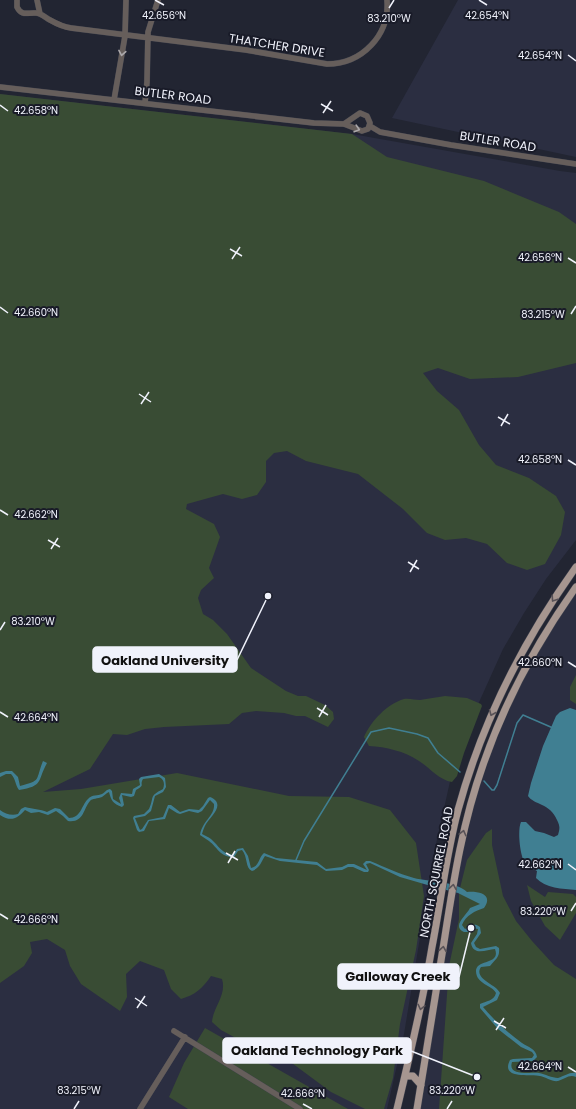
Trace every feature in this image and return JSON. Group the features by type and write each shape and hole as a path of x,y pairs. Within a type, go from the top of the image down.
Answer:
{"main road":[{"name":"NORTH SQUIRREL ROAD","path":"397,1109 423,996 451,839 463,793 481,739 512,672 532,635 576,567"},
{"name":"NORTH SQUIRREL ROAD","path":"417,1109 462,837 475,789 482,766 499,723 515,688 533,654 576,586"},
{"path":"405,1076 413,1076 421,1085"}],"street":[{"path":"17,0 17,7 21,12 28,14 40,14 37,0"},
{"path":"114,100 125,36 126,0"},
{"path":"145,103 147,82 147,38 158,0"},
{"name":"THATCHER DRIVE","path":"40,14 67,27 125,36 246,50 320,64 340,63 356,58 366,51 374,43 386,20 387,0"},
{"name":"BUTLER ROAD","path":"0,87 306,122 344,124 362,131 367,130 370,126"},
{"name":"BUTLER ROAD","path":"344,124 360,113 367,116 370,126"},
{"name":"BUTLER ROAD","path":"370,126 380,132 576,164"},
{"path":"174,1031 300,1109"},
{"path":"140,1109 185,1037"}],"shaded area":[{"path":"458,0 576,0 576,157 392,118"},
{"path":"0,94 352,134 576,173 576,540 546,579 503,649 471,720 451,777 434,853 404,1034 387,1109 0,1109"},
{"path":"576,593 576,1109 420,1109 458,874 476,797 495,742 520,685 547,637"}],"green space":[{"path":"0,94 352,134 387,157 484,181 559,212 576,224 576,363 518,377 470,379 438,368 423,373 437,391 459,410 479,445 496,465 529,478 556,496 565,512 561,535 545,564 527,570 507,563 487,544 466,538 445,540 427,533 403,509 358,474 306,461 287,451 274,453 266,461 266,482 257,495 242,499 223,494 187,504 186,509 214,524 220,537 209,568 214,578 201,590 198,598 203,614 213,620 227,634 251,668 286,691 298,696 306,696 325,705 333,712 334,719 328,727 305,716 256,711 242,713 229,724 164,727 145,729 127,735 113,734 90,769 43,792 81,789 177,773 289,796 349,797 390,810 416,843 424,896 416,950 400,1024 393,1078 384,1109 365,1109 331,1092 281,1055 265,1054 221,1030 212,1022 223,990 222,979 211,976 198,990 181,999 171,989 164,970 140,961 126,974 127,997 120,1011 81,984 70,966 65,950 47,939 30,942 32,953 24,966 0,983"},
{"path":"576,675 576,704 570,700 570,687"},
{"path":"445,696 467,698 481,704 482,706 457,776 452,782 443,779 419,761 401,752 382,747 369,746 364,737 367,731 380,714 398,701 404,699 420,700"},
{"path":"492,829 492,845 503,896 516,921 554,965 576,979 576,1109 439,1109 449,966 459,919 459,892 467,860 486,833"},
{"path":"527,885 545,897 548,892 573,894 576,897 576,913 560,940 545,926 531,901"},
{"path":"205,1028 348,1109 188,1109 169,1097 184,1063"}],"water":[{"path":"570,708 576,710 576,890 549,886 536,878 537,871 525,864 521,853 519,838 521,822 526,822 535,831 554,837 558,835 559,826 554,814 546,807 528,796 543,746 556,716 560,712"},
{"path":"43,761 47,763 39,782 33,787 19,790 11,774 6,774 0,777 0,773 12,771 18,777 20,786 35,781"},
{"path":"159,774 165,778 166,787 163,792 155,796 151,811 145,816 135,818 140,830 148,820 163,817 168,805 171,805 180,812 189,809 199,810 210,797 215,800 217,807 214,814 205,825 202,834 210,838 226,853 233,855 237,849 243,848 248,856 251,868 256,866 264,853 276,858 317,862 326,869 354,864 367,870 363,864 366,861 370,861 408,876 449,884 462,888 467,892 483,894 487,899 487,903 484,908 468,916 462,925 465,929 474,925 480,927 481,933 474,943 476,947 480,949 496,946 499,948 499,954 496,960 490,966 481,967 479,971 482,978 500,993 497,1000 483,1007 506,1030 533,1050 537,1057 533,1061 512,1062 511,1067 516,1072 521,1073 539,1073 558,1078 576,1073 576,1077 569,1076 556,1081 540,1076 518,1075 509,1071 508,1066 510,1060 532,1058 534,1055 532,1052 521,1047 498,1029 480,1008 480,1004 494,998 496,993 494,990 481,982 477,975 477,967 495,958 496,954 495,949 480,951 474,950 471,943 477,934 478,929 473,928 468,932 460,930 459,924 470,908 480,904 458,893 400,877 370,863 366,864 369,870 368,872 364,872 353,867 348,867 342,870 326,871 317,865 280,861 265,856 259,867 252,871 248,867 242,850 238,851 234,857 226,856 200,835 203,826 213,812 214,804 210,800 202,811 198,813 189,811 180,814 169,808 165,819 149,821 144,831 139,832 133,818 134,816 144,814 149,809 154,795 163,789 164,782 159,777 143,779 142,786 136,790 134,796 131,797 122,795 124,805 122,807 116,805 109,792 102,797 92,799 80,818 73,821 68,821 56,811 48,815 39,812 31,813 25,810 19,816 11,819 0,815 0,810 6,814 13,815 18,814 21,809 25,807 47,812 55,808 60,809 69,818 73,817 78,814 91,796 102,794 110,789 112,791 113,799 121,804 119,798 121,793 132,794 133,789 140,785 139,779 141,777"}],"waterway":[{"path":"484,781 492,790 494,790 497,785 517,723 523,715 553,728"},
{"path":"296,860 304,841 371,732 389,728 428,738 438,753 460,772"}],"place":[{"name":"Oakland University","path":"268,596"},
{"name":"Galloway Creek","path":"471,928"},
{"name":"Oakland Technology Park","path":"477,1077"}]}
